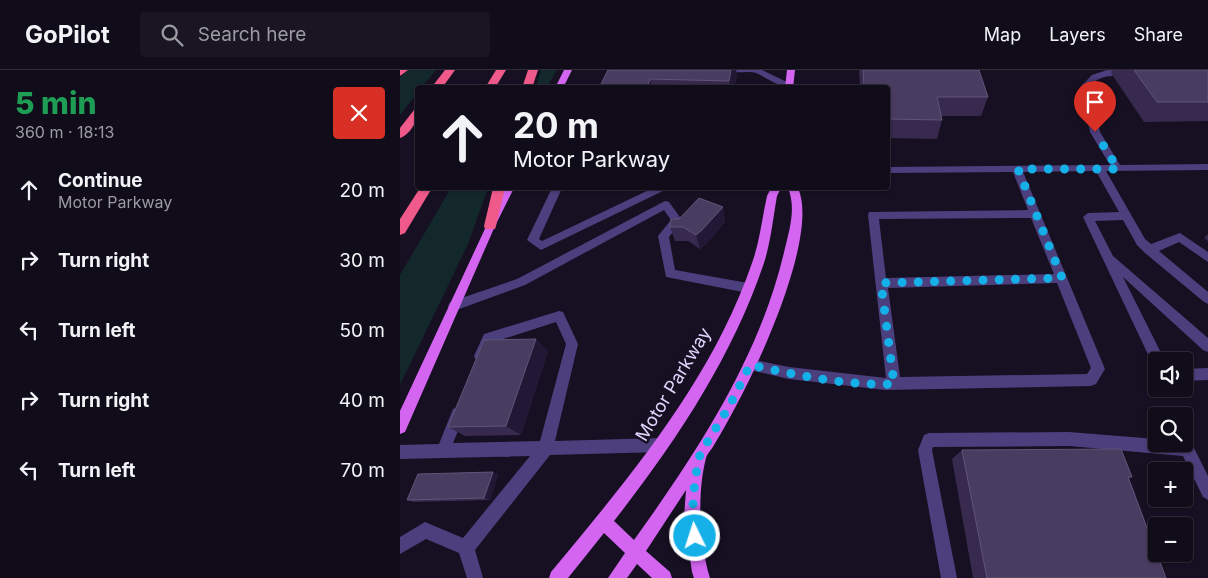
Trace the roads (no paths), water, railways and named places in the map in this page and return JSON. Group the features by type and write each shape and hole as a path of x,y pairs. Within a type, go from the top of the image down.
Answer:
{"highway":[{"path":"400,73 403,70"},
{"path":"438,85 450,70"},
{"path":"492,85 501,70"},
{"path":"528,85 532,70"},
{"path":"400,135 415,116"},
{"path":"400,230 425,190"},
{"path":"490,226 499,190"}],"main road":[{"path":"560,85 568,70"},
{"path":"789,85 791,70"},
{"path":"400,427 508,190"},
{"name":"Motor Parkway","path":"556,578 603,522 660,445 712,362 748,288 758,261 772,196 775,190"},
{"path":"616,578 636,552 700,454 730,405 761,345 787,272 796,221 798,197 794,190"},
{"path":"700,454 695,479 692,517 702,578"},
{"path":"603,522 664,578"}],"street":[{"path":"732,70 756,70 787,85"},
{"path":"1118,169 1095,132 1085,86 1093,77 1102,72 1141,71"},
{"path":"890,170 1208,167"},
{"path":"750,365 789,374 844,381 894,384 1091,380 1098,369 1018,169"},
{"path":"1100,169 1141,242 1208,299"},
{"path":"556,190 534,240 540,246 648,191"},
{"path":"454,306 521,282 665,205 677,220 663,236 670,274 748,288"},
{"path":"894,384 873,215 1036,214"},
{"path":"1126,216 1088,216 1154,352"},
{"path":"1149,250 1180,237 1208,258"},
{"path":"1106,254 1208,346"},
{"path":"881,283 1062,278"},
{"path":"466,548 546,448 572,344 559,316 489,338 475,373"},
{"path":"1193,375 1208,374"},
{"path":"443,451 464,399"},
{"path":"948,578 925,450 929,440 1070,439 1187,449 1208,492"},
{"path":"400,452 660,445"},
{"path":"400,546 425,530 466,548 475,578"}]}
